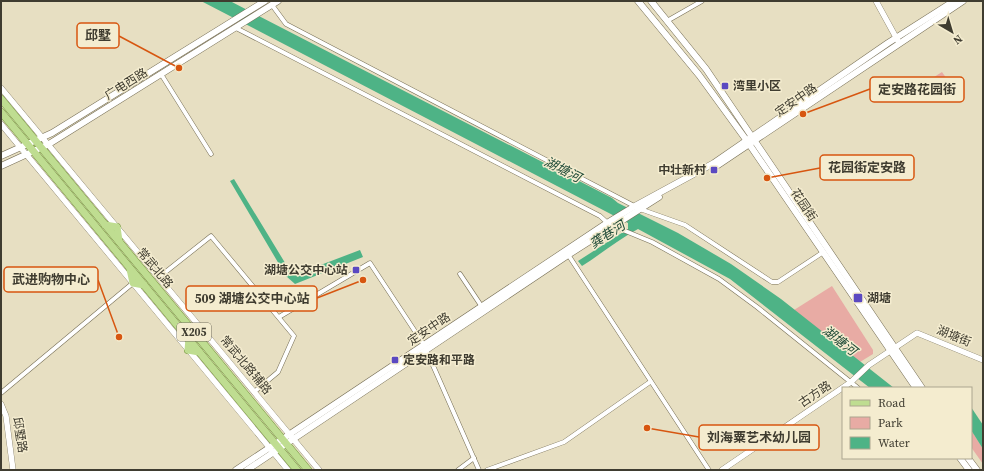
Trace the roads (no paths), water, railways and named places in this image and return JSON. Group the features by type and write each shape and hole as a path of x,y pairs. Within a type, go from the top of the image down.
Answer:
{"main road":[{"name":"广电西路","path":"20,146 36,141 116,95 265,1"},
{"name":"广电西路","path":"1,166 49,144 278,1"},
{"name":"花园街","path":"638,1 699,75 748,143 822,253 892,350 921,387"},
{"name":"花园街","path":"651,1 706,69 754,139 915,387"},
{"name":"定安中路","path":"236,470 284,442 567,253 614,224 635,208 748,143 954,1"},
{"name":"定安中路","path":"897,41 963,1"},
{"name":"常武北路","path":"1,99 308,470"},
{"name":"常武北路","path":"1,112 200,352 274,448 297,470"},
{"path":"1,156 20,146"},
{"path":"105,225 117,227 119,241"},
{"path":"130,268 133,283 144,285"},
{"path":"189,339 188,350 200,352"},
{"name":"定安中路","path":"247,470 274,448"},
{"path":"961,459 969,470"},
{"path":"969,459 977,470"}],"street":[{"path":"667,21 702,1"},
{"path":"876,1 897,41"},
{"path":"272,5 286,24 635,208 685,225 772,282 778,282 822,253"},
{"path":"238,26 600,216 632,235 652,242 719,279 852,380 857,387"},
{"path":"161,74 211,154"},
{"path":"1,88 43,137"},
{"path":"1,124 188,350 274,448 288,470"},
{"name":"常武北路辅路","path":"43,137 158,278 319,470"},
{"path":"158,278 211,236 294,336 278,372 254,392"},
{"path":"567,253 709,470"},
{"path":"279,317 370,263 426,347 479,470"},
{"path":"460,274 483,309"},
{"path":"1,393 133,283"},
{"name":"古方路","path":"722,470 852,380 869,365 917,333"},
{"name":"湖塘街","path":"917,333 983,360"},
{"path":"488,470 564,442 650,382"},
{"name":"邱墅路","path":"1,404 6,416 13,470"},
{"path":"458,470 474,458"}],"water":[{"path":"201,1 230,1 678,233 731,264 781,299 893,387 869,387 730,279 638,229 582,266 578,261 628,229 628,223"},
{"path":"234,179 290,271 297,274 360,250 363,257 295,284 286,276 230,181"},
{"path":"972,408 983,425 983,449 972,432"}],"place":[{"name":"邱墅","path":"179,68"},
{"name":"湾里小区","path":"725,86"},
{"name":"定安路花园街","path":"803,114"},
{"name":"中壮新村","path":"714,170"},
{"name":"花园街定安路","path":"767,178"},
{"name":"湖塘公交中心站","path":"356,270"},
{"name":"509 湖塘公交中心站","path":"363,280"},
{"name":"湖塘","path":"858,298"},
{"name":"武进购物中心","path":"119,337"},
{"name":"定安路和平路","path":"395,360"},
{"name":"刘海粟艺术幼儿园","path":"647,428"}],"water label":[{"name":"湖塘河","path":"563,169"},
{"name":"龚巷河","path":"607,234"},
{"name":"湖塘河","path":"840,340"}]}
